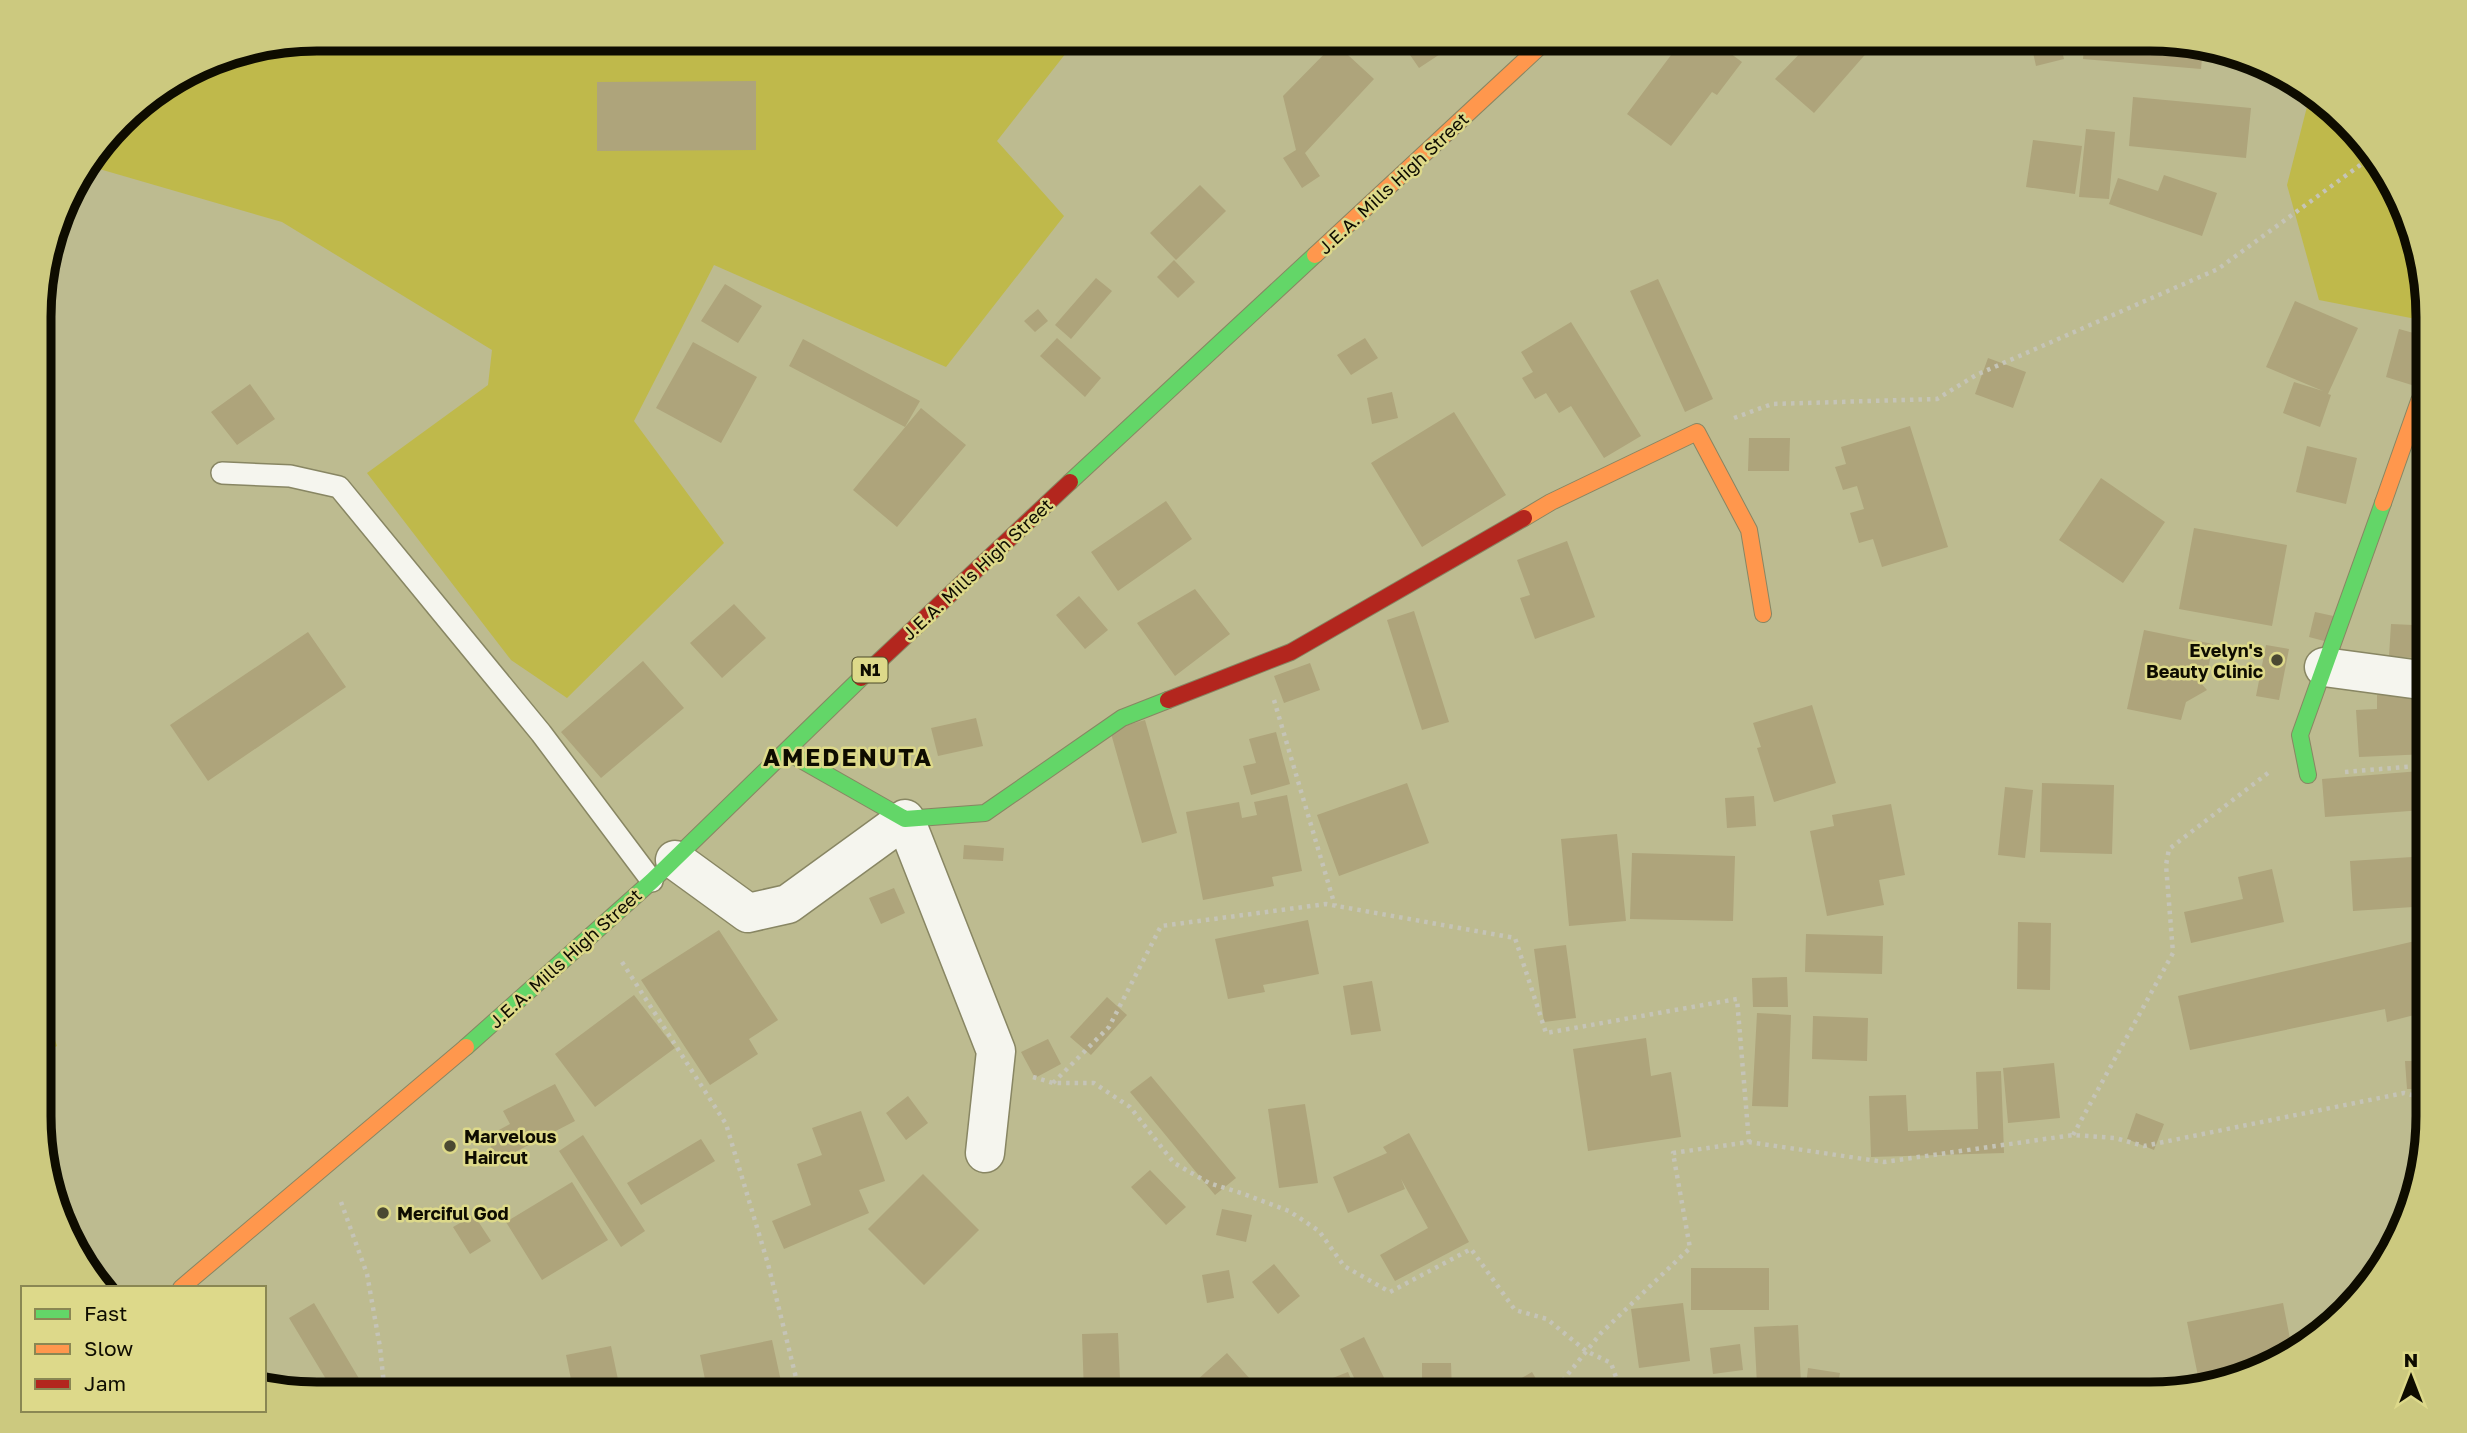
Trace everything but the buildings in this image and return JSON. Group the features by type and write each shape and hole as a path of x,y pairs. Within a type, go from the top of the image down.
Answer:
{"main road":[{"name":"J.E.A. Mills High Street","path":"183,1286 460,1051 664,870 902,638 1534,51"},
{"path":"2308,775 2300,735 2416,409"},
{"path":"787,752 905,819 985,813 1122,718 1290,652 1551,502 1697,432 1749,530 1763,614"}],"street":[{"path":"2324,667 2416,679"},
{"path":"664,870 748,913 788,904 905,819 996,1051 985,1153"}],"lane":[{"path":"222,473 290,477 339,487 541,733 664,870"}],"path":[{"path":"1697,432 1772,404 1937,399 1976,375 2218,269 2365,161"},
{"path":"1263,663 1335,905"},
{"path":"2073,1135 2173,953 2166,865 2169,849 2238,794 2303,748"},
{"path":"2308,775 2416,766"},
{"path":"1053,1083 1109,1027 1161,926 1326,904 1515,938 1546,1033 1737,999 1749,1142"},
{"path":"622,962 726,1124 768,1264 797,1382"},
{"path":"996,1051 1014,1071 1053,1083 1094,1083 1130,1107 1174,1163 1209,1183 1289,1211 1319,1231 1344,1266 1390,1292 1471,1249 1515,1310 1546,1319 1586,1351 1611,1363 1618,1382"},
{"path":"1561,1382 1601,1333 1690,1248 1673,1153 1749,1142 1884,1162 2073,1135 2115,1138 2144,1146 2403,1093 2416,1096"},
{"path":"341,1201 367,1274 384,1382"}],"shaded area":[{"path":"1068,51 997,141 1064,216 946,367 714,265 634,421 724,543 567,698 511,660 367,473 488,385 492,350 282,222 97,168 117,141 141,117 184,86 231,65 282,53"},
{"path":"2308,103 2350,141 2389,199 2402,231 2411,265 2416,319 2319,300 2287,185"},
{"path":"51,1028 57,1046 51,1049"}],"traffic: fast":[{"path":"1070,482 1315,255"},
{"path":"2308,775 2300,735 2383,503"},
{"path":"466,1047 652,881 861,678"},
{"path":"787,752 905,819 985,813 1122,718 1168,700"}],"traffic: slow":[{"path":"1315,255 1535,51"},
{"path":"2383,503 2416,410"},
{"path":"1524,518 1551,502 1697,432 1749,530 1763,614"},
{"path":"183,1286 466,1047"}],"traffic: jam":[{"path":"861,678 1070,482"},
{"path":"1168,700 1291,652 1524,518"}],"place":[{"name":"Evelyn's Beauty Clinic","path":"2277,660"},
{"name":"Marvelous Haircut","path":"450,1146"},
{"name":"Merciful God","path":"383,1213"}],"district":[{"name":"AMEDENUTA","path":"848,756"}]}
